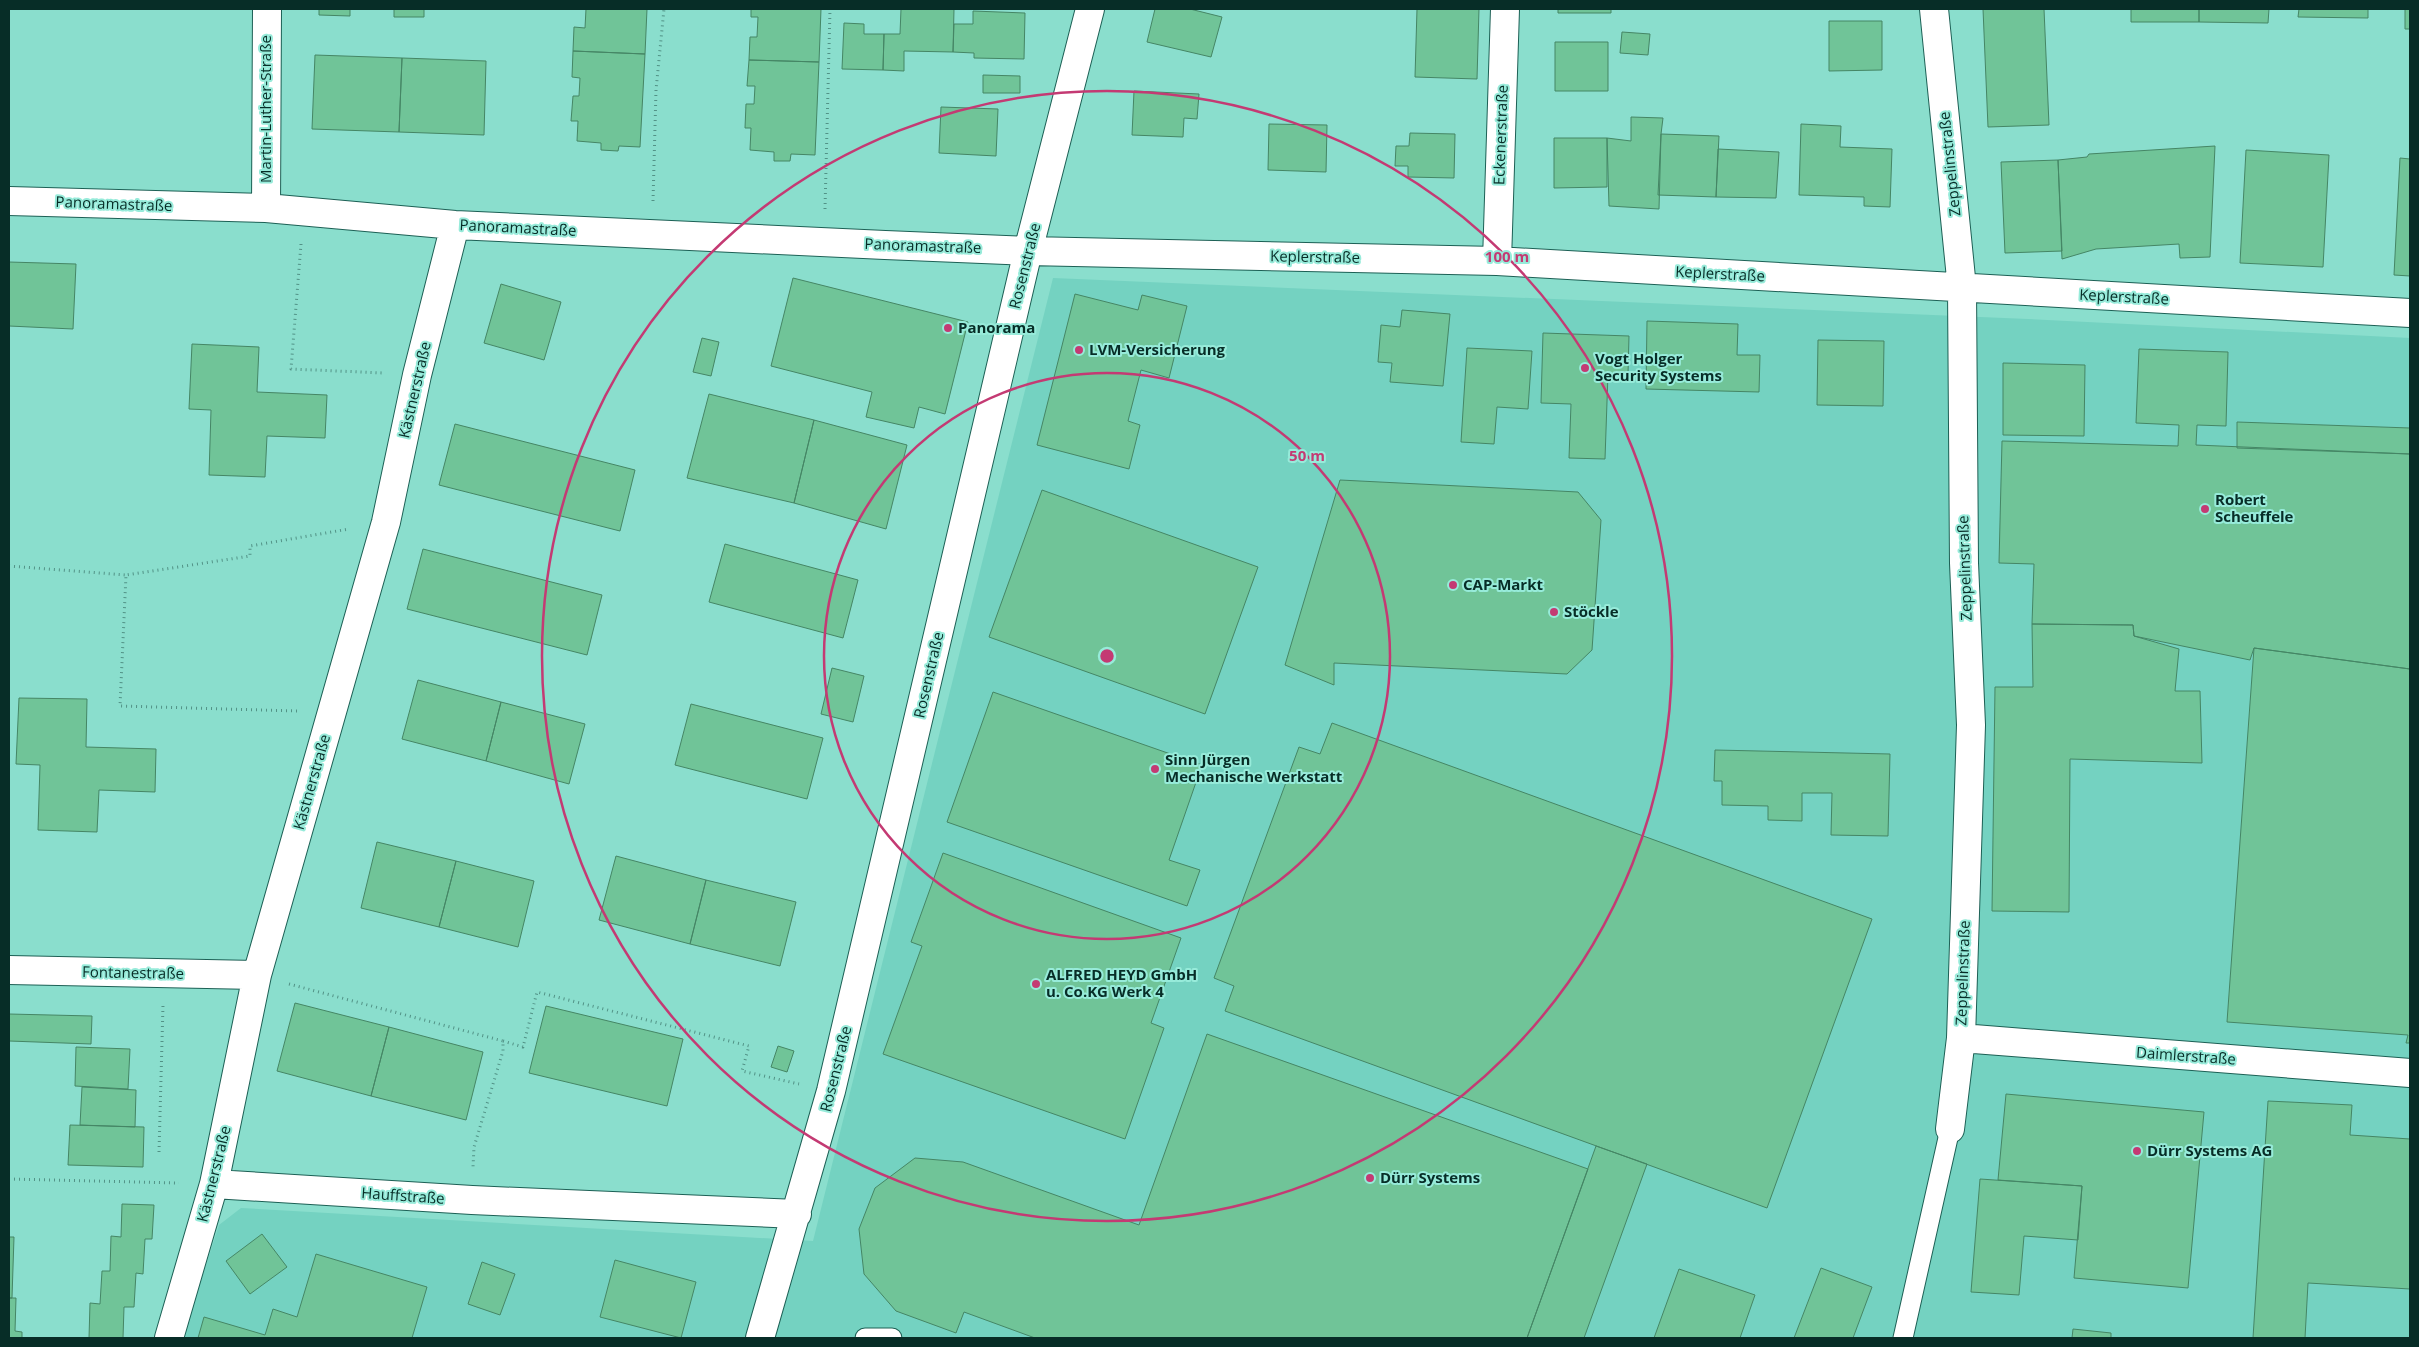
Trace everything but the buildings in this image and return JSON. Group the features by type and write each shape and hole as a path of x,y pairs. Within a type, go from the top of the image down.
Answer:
{"street":[{"name":"Martin-Luther-Straße","path":"266,208 267,9"},
{"name":"Rosenstraße","path":"760,1338 831,1091 1028,251 1090,9"},
{"name":"Eckenerstraße","path":"1497,261 1505,9"},
{"name":"Zeppelinstraße","path":"1934,9 1962,288 1964,563 1971,725 1961,1038 1950,1128"},
{"name":"Panoramastraße","path":"9,201 266,208 456,225 1028,251"},
{"name":"Kästnerstraße","path":"169,1338 214,1184 257,975 386,522 417,374 456,225"},
{"name":"Keplerstraße","path":"1028,251 1497,261 2410,313"},
{"name":"Fontanestraße","path":"9,970 257,975"},
{"name":"Daimlerstraße","path":"1961,1038 2410,1073"},
{"name":"Hauffstraße","path":"214,1184 472,1200 797,1214"}],"lane":[{"path":"1903,1338 1950,1128"},
{"path":"865,1338 892,1338"}],"path":[{"path":"652,234 656,90 664,9"},
{"path":"824,242 830,9"},
{"path":"304,212 291,369 417,374"},
{"path":"9,566 126,575 250,556 250,546 386,522"},
{"path":"126,575 120,706 332,712"},
{"path":"159,1152 164,973"},
{"path":"257,975 523,1047 537,992 750,1046 742,1071 831,1091"},
{"path":"472,1200 474,1147 503,1051 503,1041"},
{"path":"9,1178 214,1184"}],"shaded area":[{"path":"1053,278 2028,319 2410,338 2410,1338 182,1338 219,1225 241,1208 813,1241"}],"place":[{"name":"Panorama","path":"948,328"},
{"name":"LVM-Versicherung","path":"1079,350"},
{"name":"Vogt Holger Security Systems","path":"1585,368"},
{"name":"Robert Scheuffele","path":"2205,509"},
{"name":"CAP-Markt","path":"1453,585"},
{"name":"Stöckle","path":"1554,612"},
{"name":"Sinn Jürgen Mechanische Werkstatt","path":"1155,769"},
{"name":"ALFRED HEYD GmbH u. Co.KG Werk 4","path":"1036,984"},
{"name":"Dürr Systems AG","path":"2137,1151"},
{"name":"Dürr Systems","path":"1370,1178"}]}
